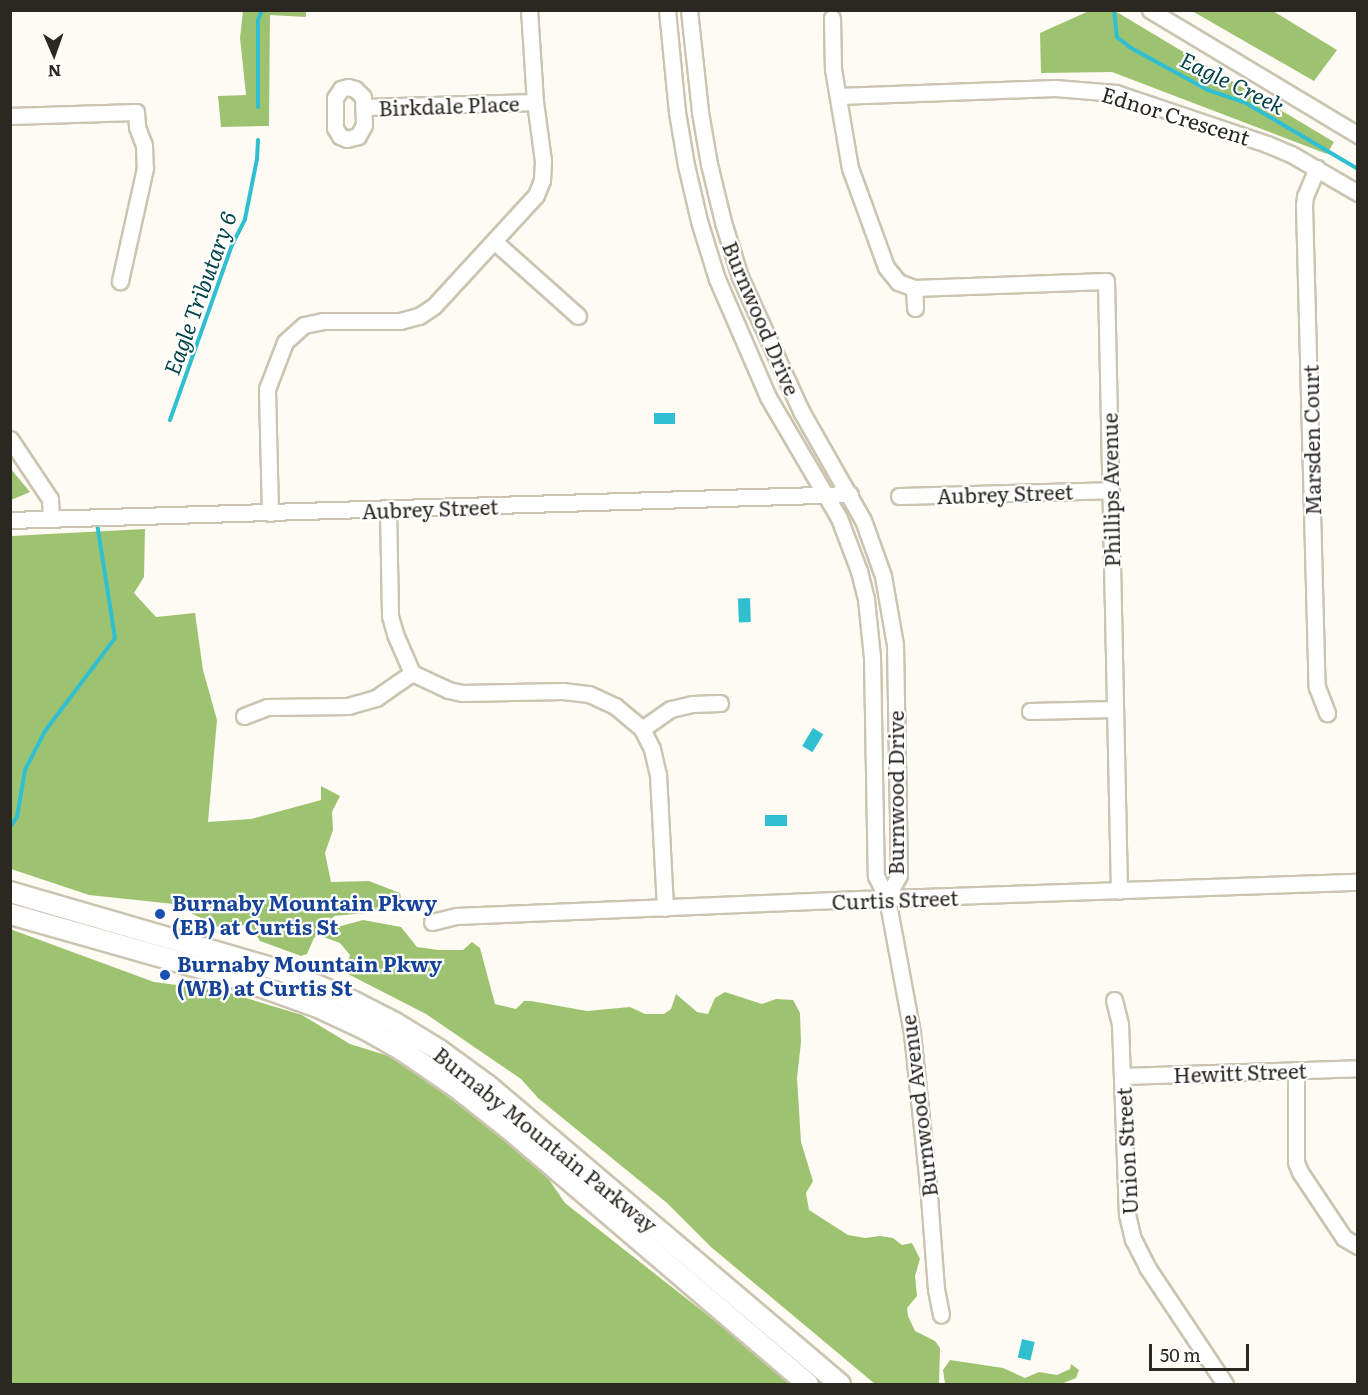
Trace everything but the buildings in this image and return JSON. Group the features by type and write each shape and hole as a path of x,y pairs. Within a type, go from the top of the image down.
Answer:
{"main road":[{"name":"Burnaby Mountain Parkway","path":"10,892 285,972 344,997 395,1023 439,1050 487,1085 840,1384"},
{"name":"Burnaby Mountain Parkway","path":"10,914 262,987 367,1030 402,1050 456,1087 508,1128 808,1384"}],"street":[{"path":"270,513 267,388 285,342 304,325 323,321 400,321 419,316 434,306 536,195 542,180 543,161 535,102 529,10"},
{"name":"Burnwood Drive","path":"667,10 677,112 686,165 717,279 768,397 850,543 866,599 872,657 876,876 887,898"},
{"name":"Burnwood Drive","path":"689,10 700,112 709,164 723,222 740,277 801,411 850,494 875,548 888,599 894,645 899,875 887,898"},
{"path":"1150,10 1358,135"},
{"path":"832,18 833,69 850,168 886,267 898,282 914,288 915,308"},
{"name":"Ednor Crescent","path":"838,96 1055,88 1100,90 1116,93 1267,144 1317,168 1358,193"},
{"name":"Birkdale Place","path":"364,107 535,102"},
{"path":"10,116 136,112 137,127 144,145 146,162 120,281"},
{"name":"Marsden Court","path":"1317,168 1305,196 1304,205 1317,687 1327,713"},
{"path":"495,242 578,316"},
{"name":"Phillips Avenue","path":"914,288 1106,281 1119,891"},
{"path":"10,439 50,499 51,519"},
{"name":"Aubrey Street","path":"899,496 1110,490"},
{"name":"Aubrey Street","path":"10,520 850,494"},
{"path":"388,510 390,616 412,674 448,690 462,693 563,691 589,694 615,706 642,729 652,749 658,774 665,908"},
{"path":"244,716 267,707 348,706 376,698 412,674"},
{"path":"642,729 671,709 692,704 720,703"},
{"path":"1030,711 1115,709"},
{"name":"Curtis Street","path":"432,922 456,916 1358,882"},
{"name":"Burnwood Avenue","path":"887,898 912,1033 920,1096 936,1289 941,1315"},
{"name":"Union Street","path":"1114,1000 1120,1024 1123,1076 1126,1214 1133,1239 1147,1267 1225,1384"},
{"name":"Hewitt Street","path":"1123,1076 1358,1068"},
{"path":"1296,1070 1296,1162 1300,1172 1344,1239 1358,1246"}],"green space":[{"path":"243,11 306,11 306,17 270,15 269,126 221,127 218,96 246,95 240,38"},
{"path":"1089,11 1115,11 1334,142 1327,154 1112,72 1041,73 1040,33"},
{"path":"1192,11 1273,11 1337,50 1314,81"},
{"path":"10,468 30,492 11,500 10,500"},
{"path":"145,529 144,577 134,593 156,617 195,613 203,670 217,720 208,822 251,819 321,800 321,786 340,796 332,812 333,830 325,853 331,882 369,881 400,893 402,903 366,913 334,916 327,925 330,929 363,920 401,927 417,947 463,950 472,942 480,948 495,1004 516,1009 524,1001 531,1001 587,1011 630,1007 645,1014 664,1014 671,1009 676,994 697,1012 708,1014 715,998 725,992 762,1004 776,999 793,1000 800,1013 801,1042 797,1078 801,1142 813,1181 806,1193 809,1210 848,1235 865,1238 880,1236 893,1238 902,1245 912,1243 920,1259 915,1276 917,1296 907,1308 908,1316 915,1331 935,1341 940,1348 939,1384 875,1384 711,1247 667,1203 538,1098 521,1079 426,1014 348,974 345,968 350,955 340,943 318,935 314,938 307,954 301,956 260,941 250,925 218,927 174,904 89,895 11,869 11,536"},
{"path":"10,929 154,982 223,991 302,1015 350,1044 395,1058 537,1162 565,1203 795,1384 11,1384"},
{"path":"950,1360 1003,1368 1025,1378 1039,1372 1057,1375 1070,1369 1071,1364 1079,1370 1076,1378 1061,1384 945,1384 943,1370"}],"water":[{"path":"654,413 675,413 675,424 654,424"},
{"path":"738,598 750,598 751,622 739,622"},
{"path":"813,728 823,734 812,752 802,746"},
{"path":"765,815 787,815 787,826 765,826"},
{"path":"1022,1339 1035,1342 1030,1360 1018,1358"}],"waterway":[{"name":"Eagle Tributary 6","path":"258,107 258,20 262,10"},
{"name":"Eagle Creek","path":"1114,10 1117,37 1131,48 1208,90 1246,103 1358,169"},
{"name":"Eagle Tributary 6","path":"170,420 232,245 245,219 257,159 258,140"},
{"path":"10,827 17,817 25,770 45,731 115,638 97,523"}],"place":[{"name":"Burnaby Mountain Pkwy (EB) at Curtis St","path":"160,914"},
{"name":"Burnaby Mountain Pkwy (WB) at Curtis St","path":"165,975"}]}
